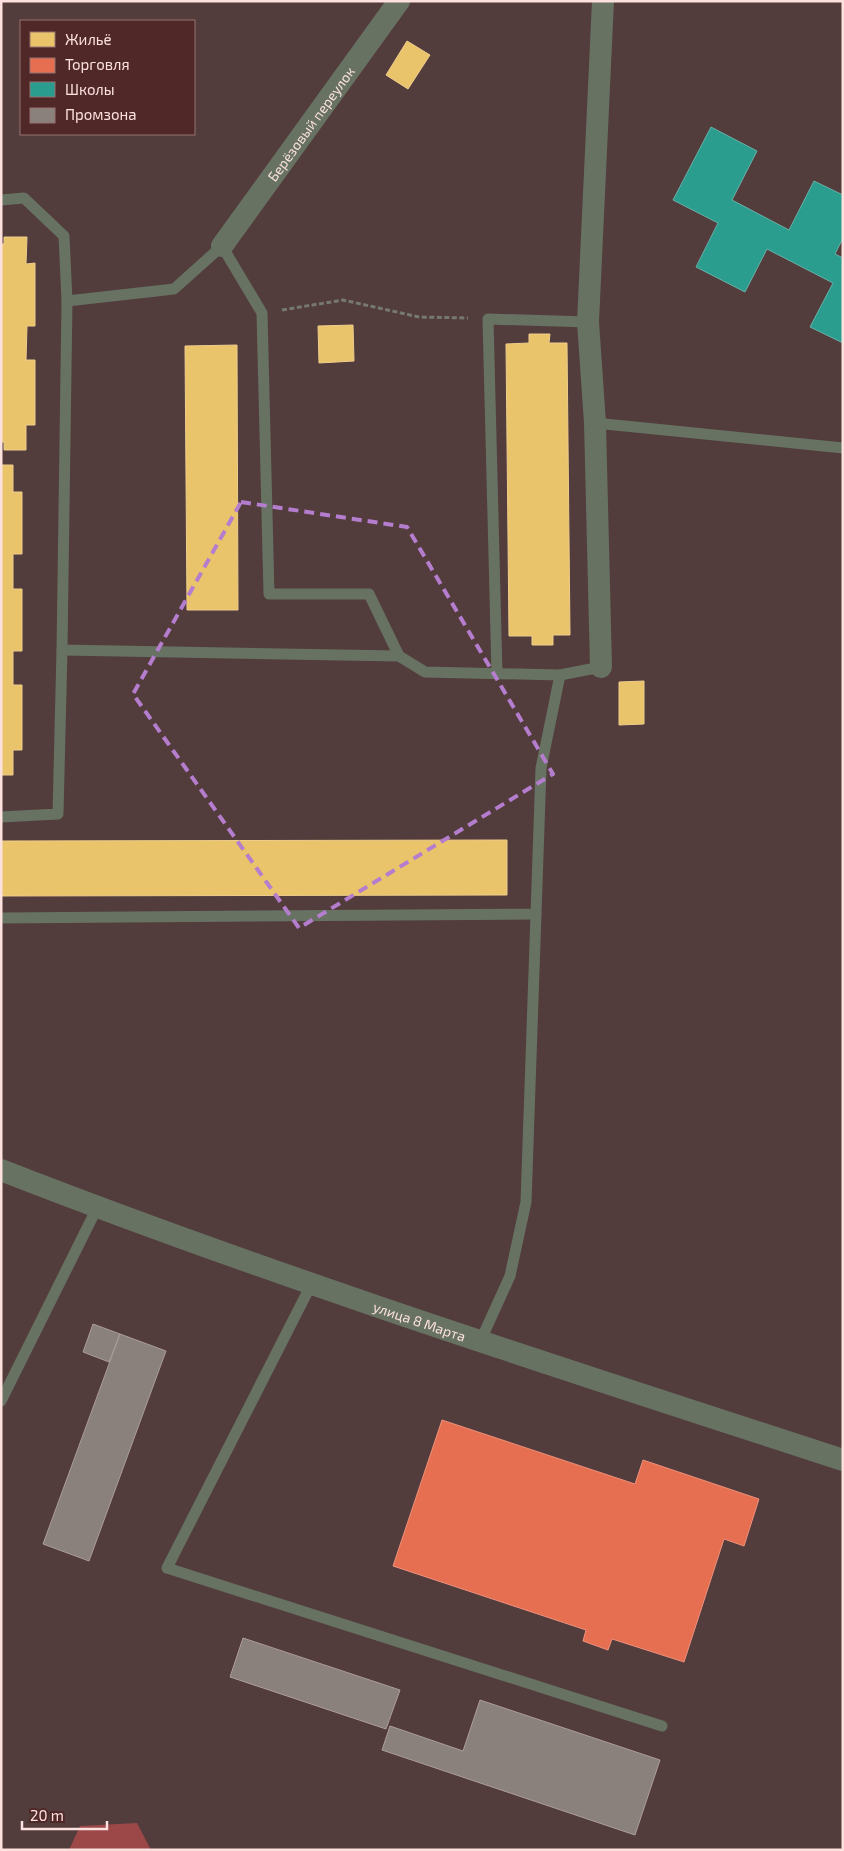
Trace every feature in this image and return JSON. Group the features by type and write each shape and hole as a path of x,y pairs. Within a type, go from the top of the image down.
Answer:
{"street":[{"name":"Берёзовый переулок","path":"222,246 399,1"},
{"path":"602,667 595,422 588,322 603,1"},
{"name":"улица 8 Марта","path":"1,1170 97,1208 480,1342 843,1460"}],"lane":[{"path":"1,200 24,198 64,236 67,301 58,814 1,817"},
{"path":"67,301 174,289 222,246 262,313 269,594 369,594 399,656 424,672 560,674 602,667"},
{"path":"497,674 488,319 588,322"},
{"path":"595,422 843,448"},
{"path":"62,650 399,656"},
{"path":"480,1342 510,1276 526,1202 541,768 560,674"},
{"path":"1,918 536,914"},
{"path":"1,1400 97,1208"},
{"path":"312,1283 167,1568 662,1726"}],"path":[{"path":"262,313 343,300 420,317 488,319"}],"highlighted area":[{"path":"241,502 407,527 553,774 299,928 133,694"}],"shaded area":[{"path":"137,1823 151,1850 69,1850 80,1826"}],"building: Жильё":[{"path":"407,41 430,55 408,89 386,75"},
{"path":"4,237 27,237 26,264 35,263 35,326 27,326 26,360 35,360 35,425 26,425 26,450 4,450 4,442 1,442 1,244 4,244"},
{"path":"353,325 354,361 319,363 318,326"},
{"path":"529,334 550,334 549,343 567,343 570,635 553,635 553,645 532,645 532,636 509,636 506,344 529,343"},
{"path":"237,345 238,610 187,610 185,346"},
{"path":"1,465 13,465 13,492 22,492 22,554 13,554 13,589 22,589 22,651 13,651 13,685 22,685 22,750 13,750 13,775 1,775"},
{"path":"644,681 644,724 619,725 619,682"},
{"path":"507,840 507,895 1,896 1,841"}],"building: Торговля":[{"path":"442,1420 635,1484 643,1460 759,1499 744,1546 724,1539 684,1662 612,1639 608,1650 583,1641 586,1630 393,1566"}],"building: Школы":[{"path":"711,127 757,151 732,200 789,230 814,181 843,195 843,238 835,254 843,258 843,343 810,327 833,283 767,249 745,292 696,267 718,223 673,200"}],"building: Промзона":[{"path":"93,1324 120,1334 109,1362 83,1352"},
{"path":"120,1334 166,1351 89,1561 43,1544"},
{"path":"243,1638 400,1690 386,1729 230,1677"},
{"path":"480,1700 660,1760 635,1835 382,1750 390,1726 463,1751"}]}
